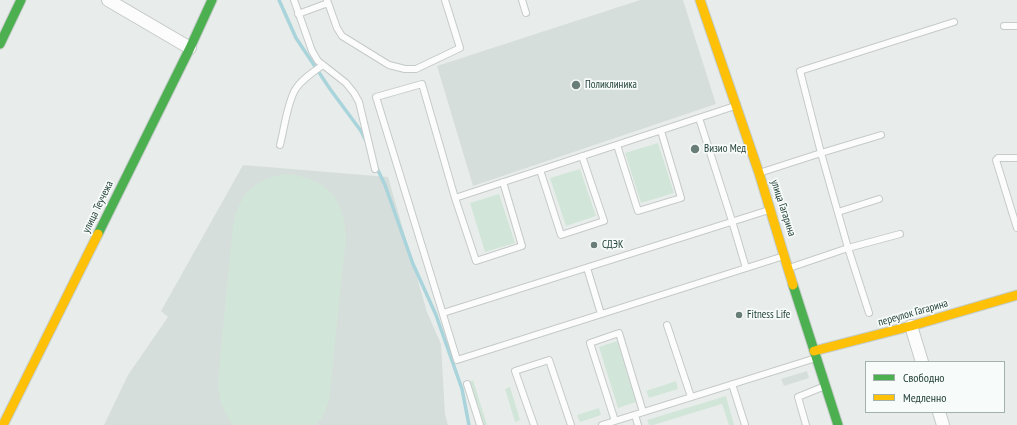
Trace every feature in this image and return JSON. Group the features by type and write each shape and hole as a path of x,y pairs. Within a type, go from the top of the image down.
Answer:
{"street":[{"path":"0,44 21,0"},
{"path":"108,0 190,48"},
{"name":"улица Теучежа","path":"3,425 190,48 212,0"},
{"name":"улица Гагарина","path":"700,0 737,105 838,425"},
{"name":"переулок Гагарина","path":"815,355 1017,295"},
{"path":"911,326 922,361"},
{"path":"938,413 943,425"}],"lane":[{"path":"294,0 312,51 318,61 346,83 359,102 375,169"},
{"path":"298,14 328,2 342,36 389,65 405,69 416,68 460,48 445,0"},
{"path":"522,0 526,13"},
{"path":"869,313 848,248 821,154 800,71 954,22"},
{"path":"1004,26 1017,26"},
{"path":"280,146 294,90 311,73 323,65"},
{"path":"503,182 522,246 476,261 455,198 422,84 376,96 457,360 785,255"},
{"path":"455,198 737,105"},
{"path":"699,118 746,268"},
{"path":"617,145 638,211 681,198 661,130"},
{"path":"759,173 881,135"},
{"path":"540,170 561,235 604,221 582,156"},
{"path":"1017,158 998,158 996,160 1017,228"},
{"path":"838,212 879,199"},
{"path":"442,313 588,268 770,209"},
{"path":"789,268 848,248 900,234"},
{"path":"588,268 601,314"},
{"path":"668,325 691,397"},
{"path":"615,421 590,343 619,333 643,412"},
{"path":"602,425 732,384 815,355"},
{"path":"534,425 515,371 549,360 571,425"},
{"path":"466,384 480,425"},
{"path":"732,384 745,425"},
{"path":"806,425 798,397 826,386"},
{"path":"635,415 638,425"}],"shaded area":[{"name":"Поликлиника","path":"640,0 683,0 716,104 473,186 437,66"},
{"path":"243,165 388,177 427,312 441,344 445,414 448,425 104,425 128,375 168,317 161,311"},
{"path":"807,371 809,378 784,386 781,379"}],"green space":[{"path":"658,143 674,193 641,203 625,153"},
{"path":"580,169 596,216 566,226 550,178"},
{"path":"287,174 301,176 322,185 336,200 341,210 344,222 346,236 329,401 323,416 316,425 233,425 222,405 218,382 233,226 239,205 250,190 266,179"},
{"path":"499,194 515,243 485,252 470,203"},
{"path":"617,341 636,402 618,408 599,347"},
{"path":"473,380 487,425 484,425 470,381"},
{"path":"676,381 678,389 649,398 646,391"},
{"path":"510,387 520,420 515,422 505,389"},
{"path":"726,396 734,425 729,425 722,404 653,425 649,425 647,420"},
{"path":"599,408 601,415 580,422 577,415"}],"waterway":[{"path":"279,0 296,38 330,89 361,131 367,143"},
{"path":"376,166 385,185 413,264 436,315 462,389 469,425"}],"traffic: fast":[{"path":"0,44 21,0"},
{"path":"98,234 190,48 212,0"},
{"path":"793,285 838,425"}],"traffic: slow":[{"path":"700,0 759,173 793,285"},
{"path":"3,425 98,234"},
{"path":"814,351 911,326 1017,295"}],"place":[{"name":"Поликлиника","path":"576,85"},
{"name":"Визио Мед","path":"695,149"},
{"name":"СДЭК","path":"594,245"},
{"name":"Fitness Life","path":"739,315"}]}
